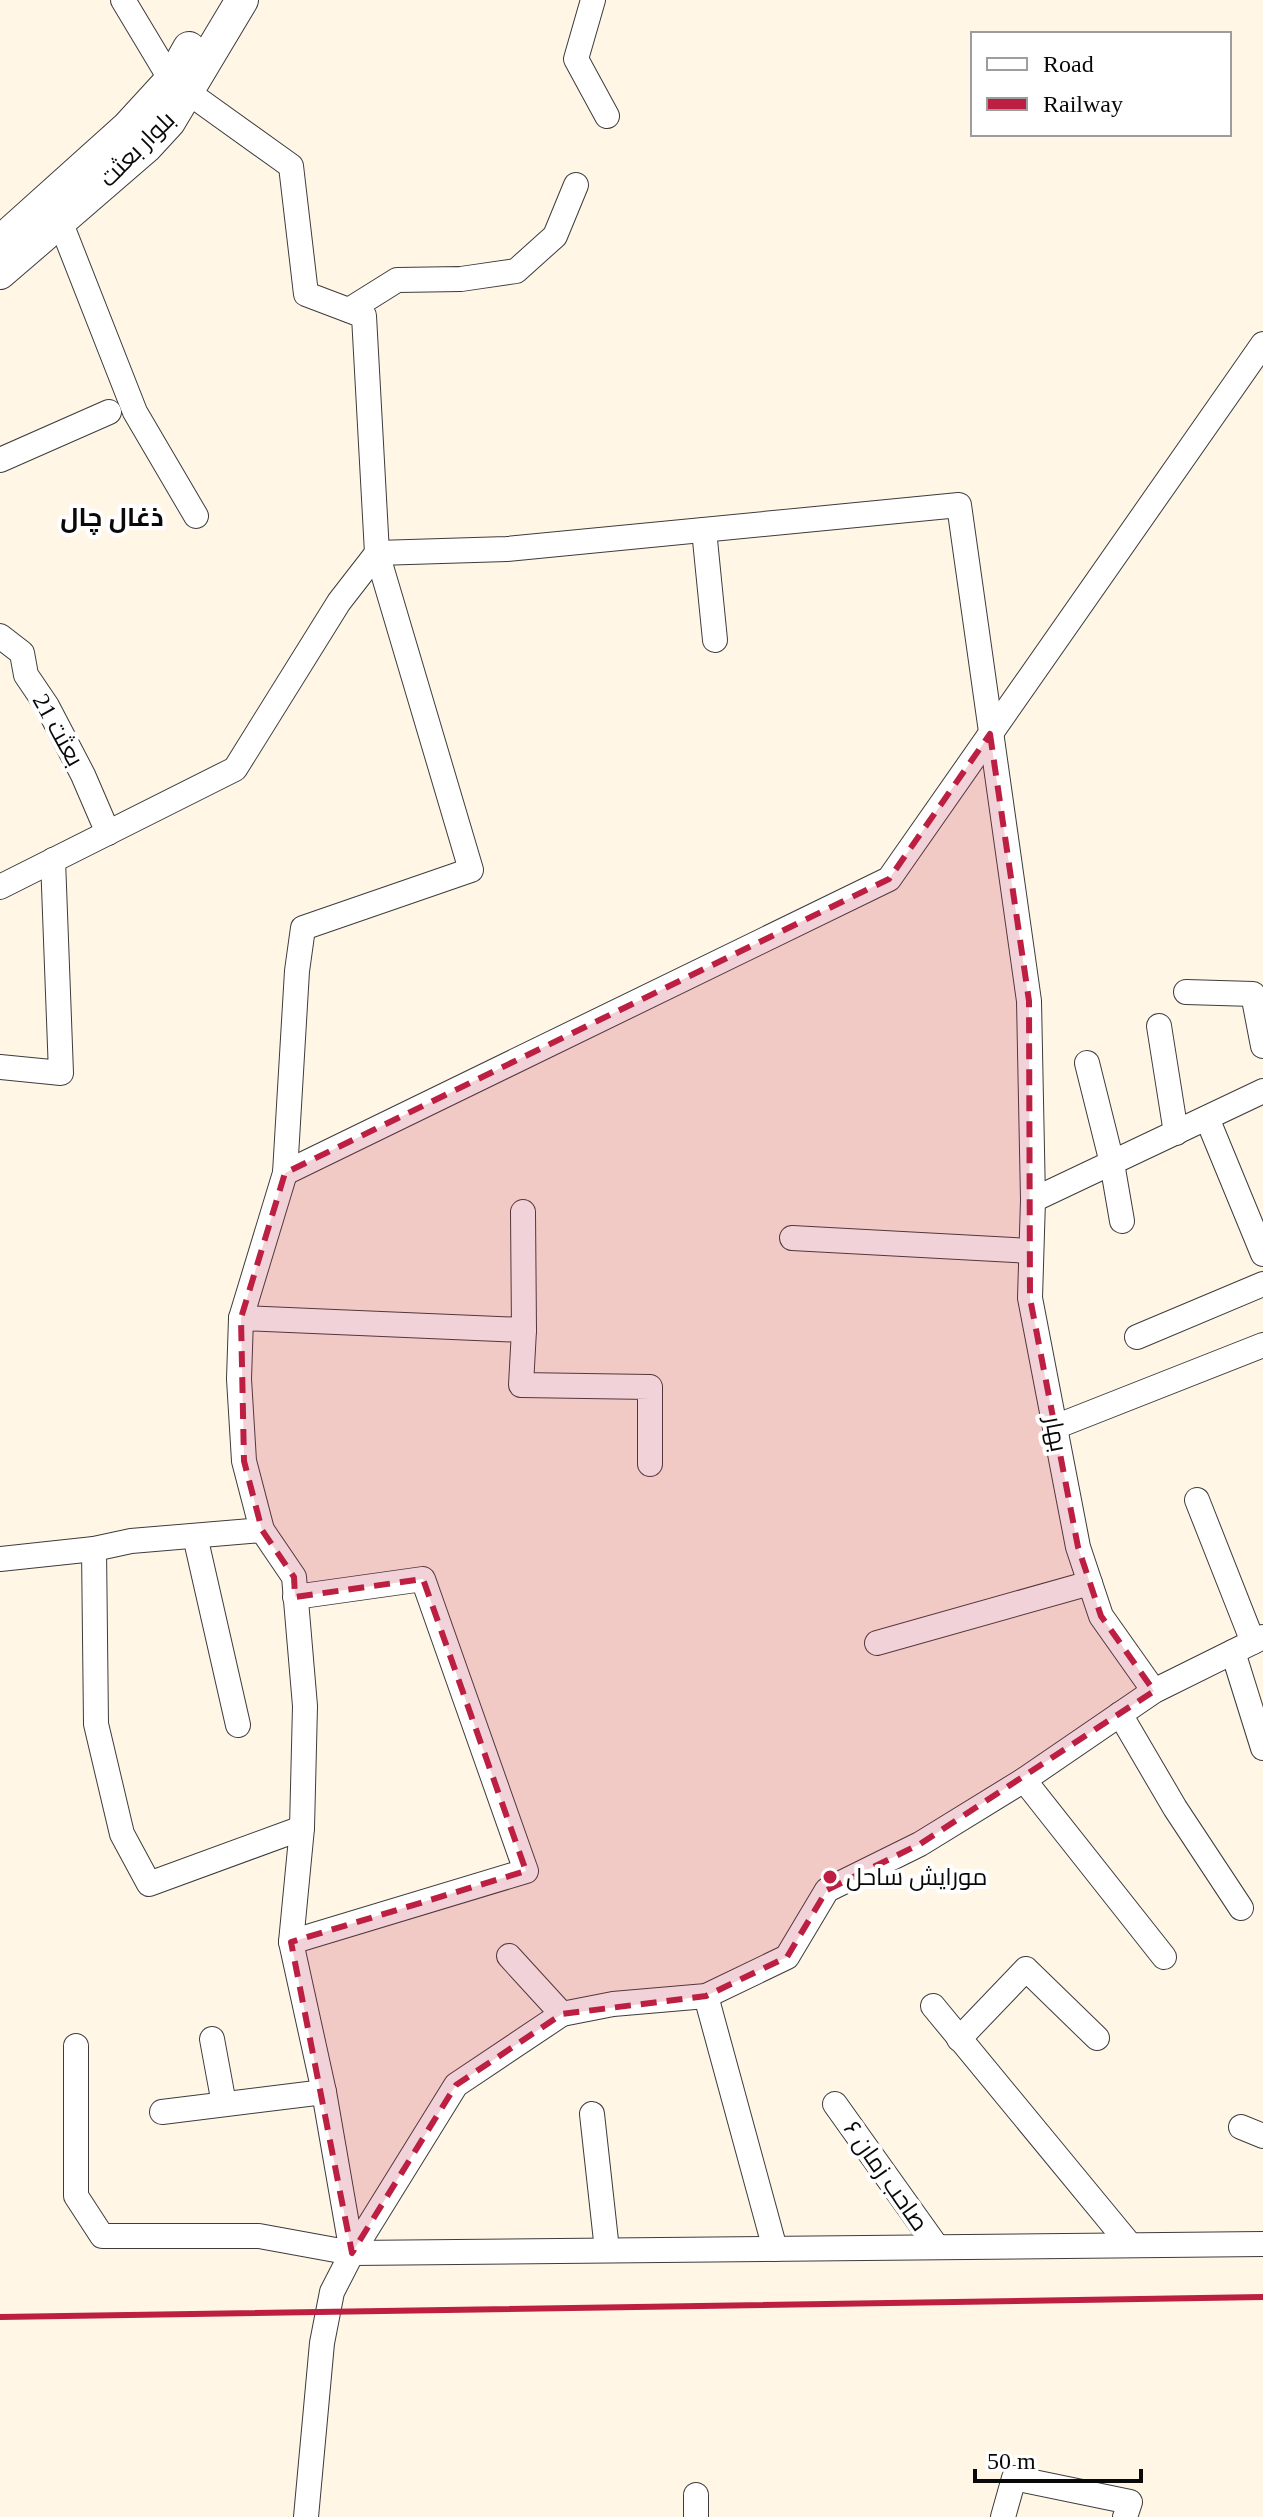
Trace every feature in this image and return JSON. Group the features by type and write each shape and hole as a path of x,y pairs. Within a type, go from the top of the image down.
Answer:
{"street":[{"path":"123,0 179,86 291,166 306,294 364,316 377,553 471,870 303,928 297,971 285,1173 241,1318 239,1379 244,1461 262,1530 294,1577 305,1706 302,1828 291,1942 324,2092 352,2253"},
{"name":"بلوار بعثت","path":"0,273 154,139 169,122 179,86 216,0"},
{"name":"بلوار بعثت","path":"0,242 127,128 179,86 242,0"},
{"path":"593,0 576,59 607,116"},
{"path":"349,310 397,280 461,279 516,271 555,236 576,185"},
{"path":"60,221 135,412 196,516"},
{"path":"285,1173 889,879 1263,344"},
{"path":"0,460 109,412"},
{"name":"بهار","path":"704,530 959,505 1029,1001 1033,1200 1030,1298 1078,1547 1101,1616 1154,1691"},
{"path":"377,553 507,549 704,530 715,640"},
{"path":"0,887 235,769 339,602 377,553"},
{"name":"بعثت 21","path":"0,636 22,653 26,675 55,720 108,833"},
{"path":"0,1067 61,1073 53,860"},
{"path":"1186,992 1253,994 1263,1046"},
{"path":"1159,1026 1176,1133"},
{"path":"1087,1063 1112,1163 1122,1221"},
{"path":"1033,1200 1263,1091"},
{"path":"1207,1118 1263,1254"},
{"path":"523,1212 521,1385 650,1387 650,1464"},
{"path":"792,1238 1031,1251"},
{"path":"1137,1337 1263,1284"},
{"path":"241,1318 524,1330"},
{"path":"1055,1427 1263,1345"},
{"path":"1197,1500 1250,1644 1263,1748"},
{"path":"0,1559 94,1549 131,1541 262,1530"},
{"path":"195,1536 238,1725"},
{"path":"94,1549 96,1724 122,1834 149,1884 302,1828"},
{"path":"291,1942 526,1871 423,1579 295,1597"},
{"path":"877,1643 1090,1583"},
{"path":"306,2517 322,2343 332,2292 352,2253 456,2085 562,2014 613,2004 706,1996 787,1957 827,1890 920,1844 1024,1780 1154,1691 1250,1644"},
{"path":"1120,1714 1175,1808 1241,1908"},
{"path":"1024,1780 1164,1957"},
{"path":"509,1956 562,2014"},
{"path":"959,2039 1026,1969 1097,2038"},
{"path":"706,1996 775,2249"},
{"path":"933,2006 1130,2245"},
{"path":"212,2039 224,2104"},
{"path":"76,2046 76,2196 102,2236 259,2236 352,2253 1263,2244"},
{"path":"162,2112 324,2092"},
{"name":"صاحب زمان ۶","path":"835,2104 937,2247"},
{"path":"592,2114 607,2250"},
{"path":"1003,2517 1014,2478 1128,2509"}],"highlighted area":[{"path":"990,734 1029,1001 1030,1298 1078,1547 1101,1616 1154,1691 920,1844 827,1890 787,1957 706,1996 562,2014 456,2085 352,2253 291,1942 526,1871 423,1579 295,1597 294,1577 262,1530 244,1461 241,1318 285,1173 889,879"}],"railway":[{"path":"0,2317 1263,2297"}],"place":[{"name":"مورایش ساحل","path":"830,1877"}],"district":[{"name":"ذغال چال","path":"112,517"}]}
